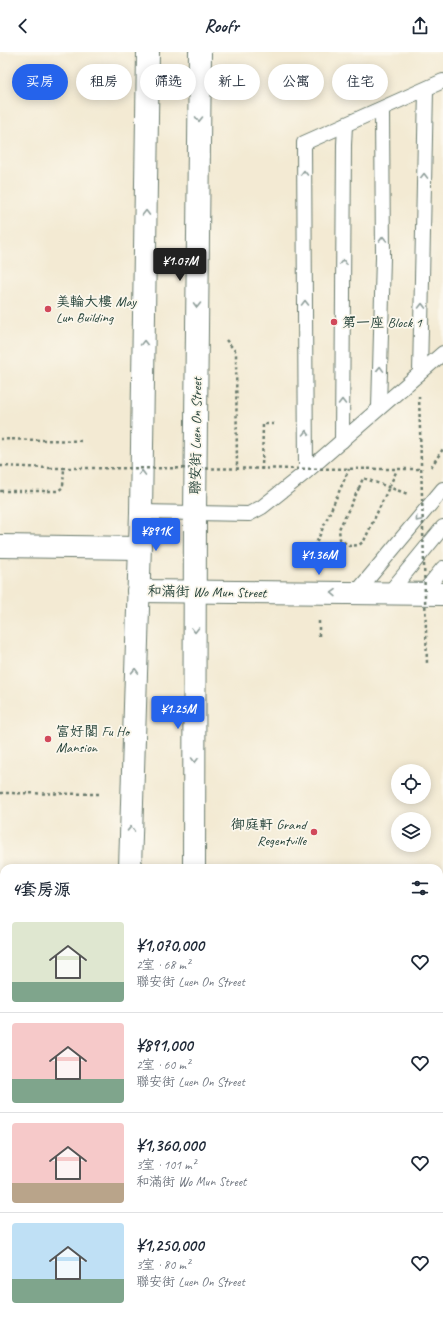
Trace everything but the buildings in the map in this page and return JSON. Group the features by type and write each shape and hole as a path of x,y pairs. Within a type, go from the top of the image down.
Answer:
{"street":[{"path":"130,864 141,512 148,52"},
{"name":"聯安街 Luen On Street","path":"194,864 195,513 200,52"},
{"path":"0,546 139,548"},
{"name":"和滿街 Wo Mun Street","path":"138,591 433,594"}],"lane":[{"path":"306,472 304,143 382,110 443,81"},
{"path":"420,373 426,90"},
{"path":"379,408 383,257 382,110"},
{"path":"342,441 345,125"},
{"path":"141,512 248,514 262,507 306,472 443,353"},
{"path":"356,593 443,489"},
{"path":"389,594 443,527"},
{"path":"433,594 443,568"}],"path":[{"path":"224,337 236,352 237,470"},
{"path":"419,396 427,663"},
{"path":"262,470 263,424 276,424"},
{"path":"0,439 84,442"},
{"path":"430,469 443,449"},
{"path":"0,466 237,470 421,470"},
{"path":"0,491 58,491 63,487 64,468"},
{"path":"306,567 350,470"},
{"path":"397,470 364,541 359,545 349,546 340,539 338,529 363,478 413,495"},
{"path":"417,489 426,476"},
{"path":"318,621 319,639"},
{"path":"0,793 101,794"}],"place":[{"name":"美輪大樓 May Lun Building","path":"48,309"},
{"name":"第一座 Block 1","path":"334,322"},
{"name":"富好閣 Fu Ho Mansion","path":"48,739"},
{"name":"御庭軒 Grand Regentville","path":"314,832"}]}
